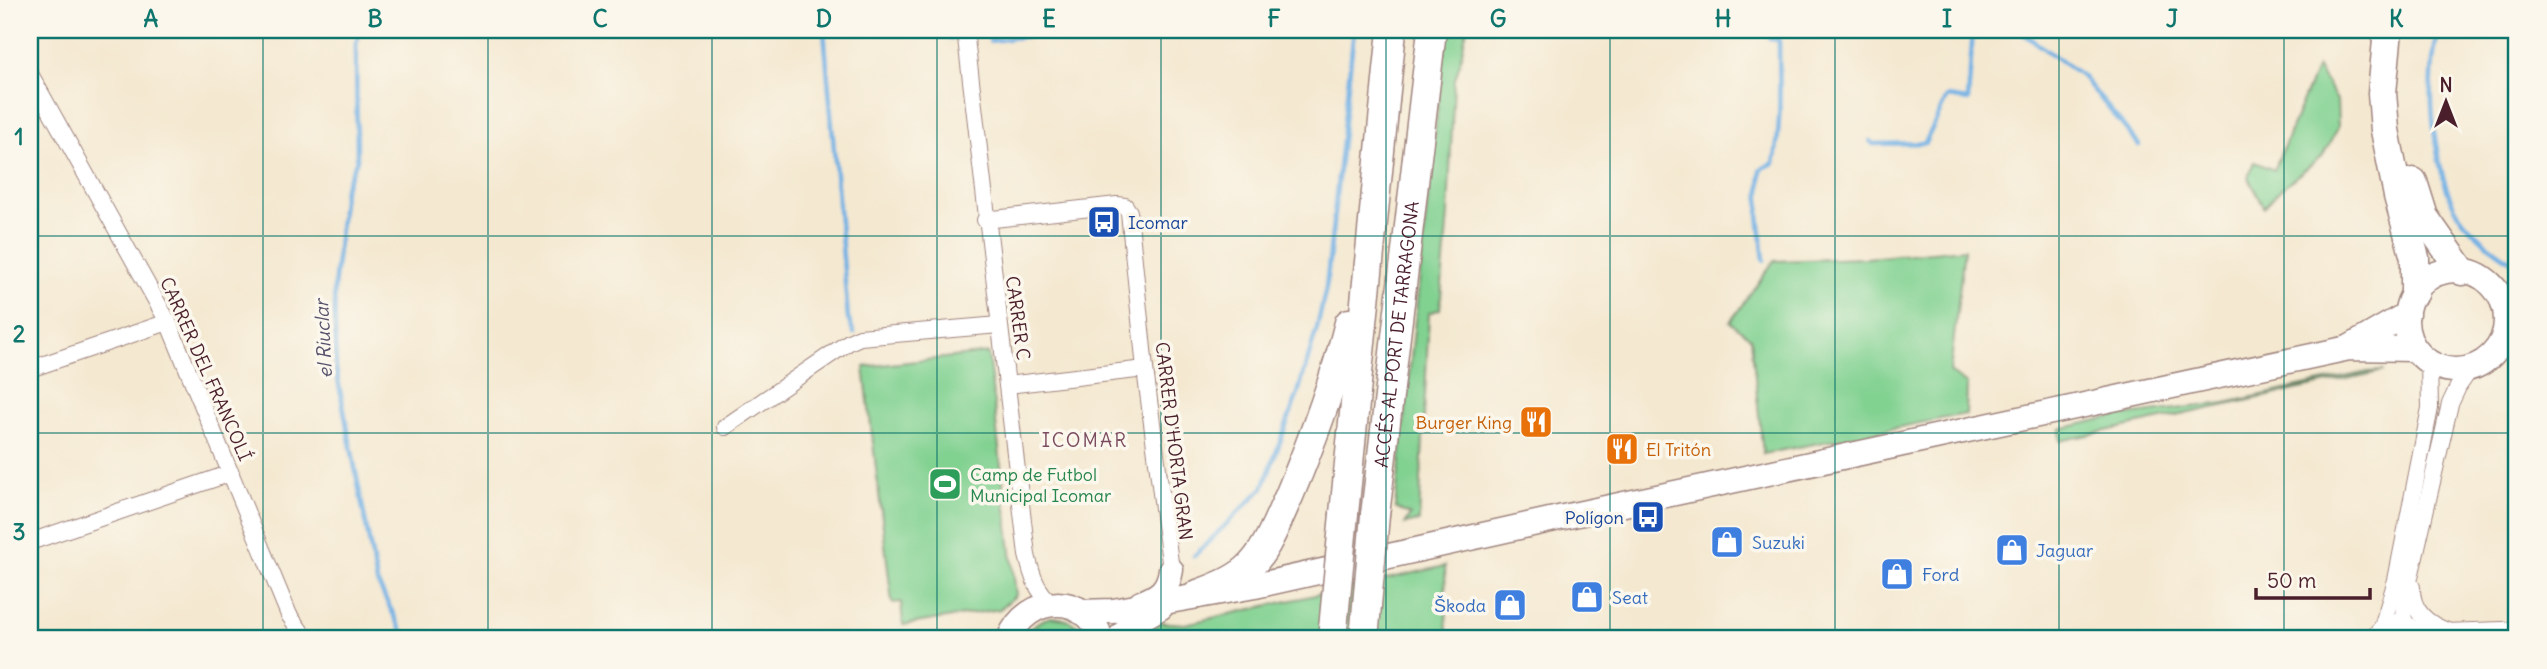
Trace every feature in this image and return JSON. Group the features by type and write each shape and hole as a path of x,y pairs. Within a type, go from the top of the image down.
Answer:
{"highway":[{"name":"ACCÉS AL PORT DE TARRAGONA","path":"1332,639 1392,30"},
{"name":"ACCÉS AL PORT DE TARRAGONA","path":"1364,639 1375,515 1432,30"},
{"path":"2388,30 2382,93 2385,130 2414,258 2411,303"},
{"path":"2408,30 2402,89 2414,192 2424,217 2462,271"},
{"path":"1186,597 1230,581 1248,569 1263,550 1308,453 1325,407 1353,307 1379,169"}],"main road":[{"path":"2349,348 2411,303 2434,275 2445,271 2478,275 2492,285 2517,293"},
{"path":"1081,612 1113,611 1255,586 2349,348 2422,355 2454,370 2471,368 2490,357 2510,334 2505,308 2492,285"},
{"path":"2411,303 2407,331 2422,355"},
{"path":"1135,606 1160,596 1169,583 1171,570"},
{"path":"1118,639 1149,612 1186,597"},
{"path":"988,639 1011,633 1024,615 1037,607 1052,604 1081,612 1093,622 1101,639"}],"street":[{"name":"CARRER C","path":"965,30 985,219 1027,555 1032,577 1040,593 1052,604"},
{"name":"CARRER DEL FRANCOLÍ","path":"30,74 168,322 289,615 306,639"},
{"path":"30,109 45,100"},
{"name":"CARRER D'HORTA GRAN","path":"985,219 1117,205 1125,206 1129,212 1145,369 1171,570"},
{"path":"30,369 168,322"},
{"path":"726,427 860,337 999,325"},
{"path":"2377,638 2396,580 2429,415 2431,380 2422,355"},
{"path":"2412,633 2403,616 2413,564 2450,404 2471,368"},
{"path":"1007,385 1145,369"},
{"path":"30,542 231,473"},
{"path":"2413,564 2412,598 2419,614 2434,627 2459,636"},
{"name":"CARRER DEL FRANCOLÍ","path":"289,615 289,639"},
{"path":"2377,638 2393,625 2412,633 2430,636 2517,633"}],"green space":[{"path":"1449,30 1467,30 1454,81 1448,214 1440,309 1429,313 1419,521 1405,524 1410,515 1395,508 1443,58"},
{"path":"2317,67 2337,100 2338,128 2323,155 2283,187 2264,207 2248,177 2255,162 2274,170"},
{"path":"1964,249 1950,372 1967,384 1966,414 1763,454 1751,338 1730,322 1774,261 1867,258"},
{"name":"Camp de Futbol Municipal Icomar","path":"988,353 1016,595 1000,609 903,625 901,602 892,603 864,367"},
{"path":"2384,371 2060,441 2060,429 2111,417 2225,403 2368,372"},
{"path":"1445,566 1447,639 1130,639 1156,622 1185,624"},
{"path":"1051,617 1072,623 1087,639 1023,639 1034,625"}],"waterway":[{"name":"el Riuclar","path":"361,30 356,43 357,160 344,189 334,289 336,369 377,582 406,639"},
{"path":"824,30 848,318 854,333"},
{"path":"922,30 951,38"},
{"path":"990,41 1028,36 1028,30"},
{"path":"1194,556 1263,488 1298,393 1326,288 1354,30"},
{"path":"1764,260 1759,215 1761,169 1774,163 1779,117 1779,40 1770,39 1770,30"},
{"path":"1870,141 1873,144 1925,143 1947,97 1968,100 1973,30"},
{"path":"2018,30 2082,76 2139,145"},
{"path":"2439,30 2432,71 2433,119 2446,187 2466,224 2490,246 2517,265"}],"place":[{"name":"Icomar","path":"1104,222"},
{"name":"Burger King","path":"1536,422"},
{"name":"El Tritón","path":"1622,449"},
{"name":"Camp de Futbol Municipal Icomar","path":"945,484"},
{"name":"Polígon","path":"1648,517"},
{"name":"Suzuki","path":"1727,542"},
{"name":"Jaguar","path":"2012,550"},
{"name":"Ford","path":"1897,574"},
{"name":"Seat","path":"1587,597"},
{"name":"Škoda","path":"1510,605"}],"district":[{"name":"ICOMAR","path":"1085,440"}]}
